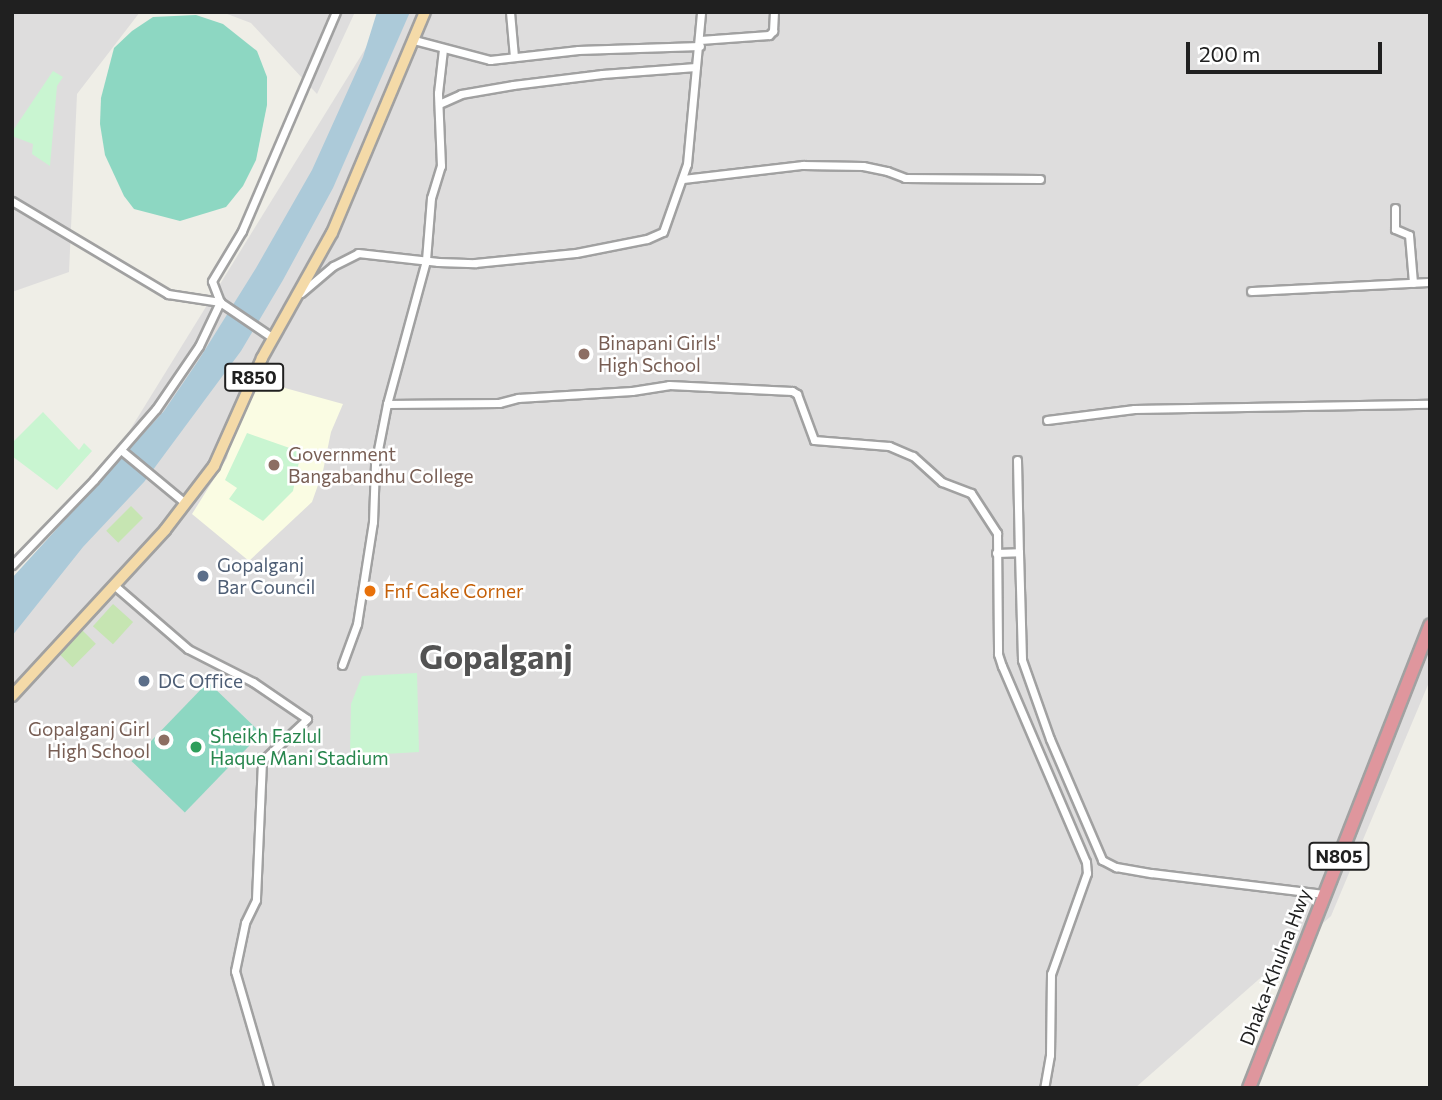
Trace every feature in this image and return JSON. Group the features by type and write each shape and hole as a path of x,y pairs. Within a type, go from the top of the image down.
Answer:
{"highway":[{"name":"Dhaka-Khulna Hwy","path":"1249,1088 1430,625"}],"main road":[{"name":"R850","path":"12,696 115,586 214,466 268,335 296,299 352,189 425,12"}],"street":[{"path":"222,304 212,281 242,231 337,12"},
{"path":"510,12 514,57"},
{"path":"296,299 333,266 358,253 475,263 576,253 647,239 663,232 687,164 701,12"},
{"path":"414,40 490,60 578,50 700,43 769,35 773,31 774,12"},
{"path":"342,665 358,624 373,522 375,465 387,404 426,260 430,198 441,166 439,104 443,49"},
{"path":"439,104 461,94 513,85 602,74 696,67"},
{"path":"683,179 803,165 863,166 905,178 1040,179"},
{"path":"12,201 168,294 222,304 268,335"},
{"path":"1395,208 1395,229 1409,234 1413,283"},
{"path":"1251,291 1430,282"},
{"path":"12,565 156,409 200,346 222,304"},
{"path":"387,404 499,403 518,398 632,391 669,385 792,391 797,394 814,440 889,446 913,456 942,482 971,493 997,533 998,654 1087,862 1087,873 1051,974 1051,1055 1044,1088"},
{"path":"1047,420 1134,409 1430,404"},
{"path":"121,450 185,503"},
{"path":"1017,460 1017,552 1022,660 1050,739 1100,861"},
{"path":"998,553 1017,552"},
{"path":"115,586 188,649 253,682 307,719 262,761 256,900 245,923 235,971 269,1088"},
{"path":"1087,862 1100,861 1116,867 1150,873 1324,894"}],"shaded area":[{"path":"12,12 140,12 77,94 69,272 12,292"},
{"path":"222,12 355,12 317,94 251,23"},
{"path":"388,12 1430,12 1430,680 1331,916 1135,1088 12,1088 12,621"},
{"name":"Government Bangabandhu College","path":"256,380 343,404 331,432 323,471 312,502 249,561 192,514 227,458 236,422"}],"green space":[{"path":"196,15 223,24 257,51 267,77 267,105 256,160 243,186 226,207 180,221 134,209 124,196 105,155 100,124 101,98 114,48 132,31 153,17"},
{"path":"53,71 63,77 57,86 50,166 32,154 33,144 12,136 12,132"},
{"path":"43,412 79,450 84,443 92,451 57,490 12,456 12,443"},
{"path":"247,433 301,452 293,491 263,521 229,499 237,488 225,480"},
{"path":"131,506 143,518 118,543 106,531"},
{"path":"113,604 133,622 113,644 93,626"},
{"path":"81,629 96,644 73,667 58,652"},
{"path":"417,673 419,752 350,756 351,704 362,676"},
{"name":"Sheikh Fazlul Haque Mani Stadium","path":"208,682 261,733 185,813 132,761"}],"water":[{"path":"377,12 410,12 333,188 283,280 241,351 144,482 83,547 12,636 12,578 164,411 198,361 256,268 312,170 363,57"}],"place":[{"name":"Binapani Girls' High School","path":"584,354"},
{"name":"Government Bangabandhu College","path":"274,465"},
{"name":"Gopalganj Bar Council","path":"203,576"},
{"name":"Fnf Cake Corner","path":"370,591"},
{"name":"DC Office","path":"144,681"},
{"name":"Gopalganj Girl High School","path":"164,740"},
{"name":"Sheikh Fazlul Haque Mani Stadium","path":"196,747"}],"district":[{"name":"Gopalganj","path":"496,656"}]}
